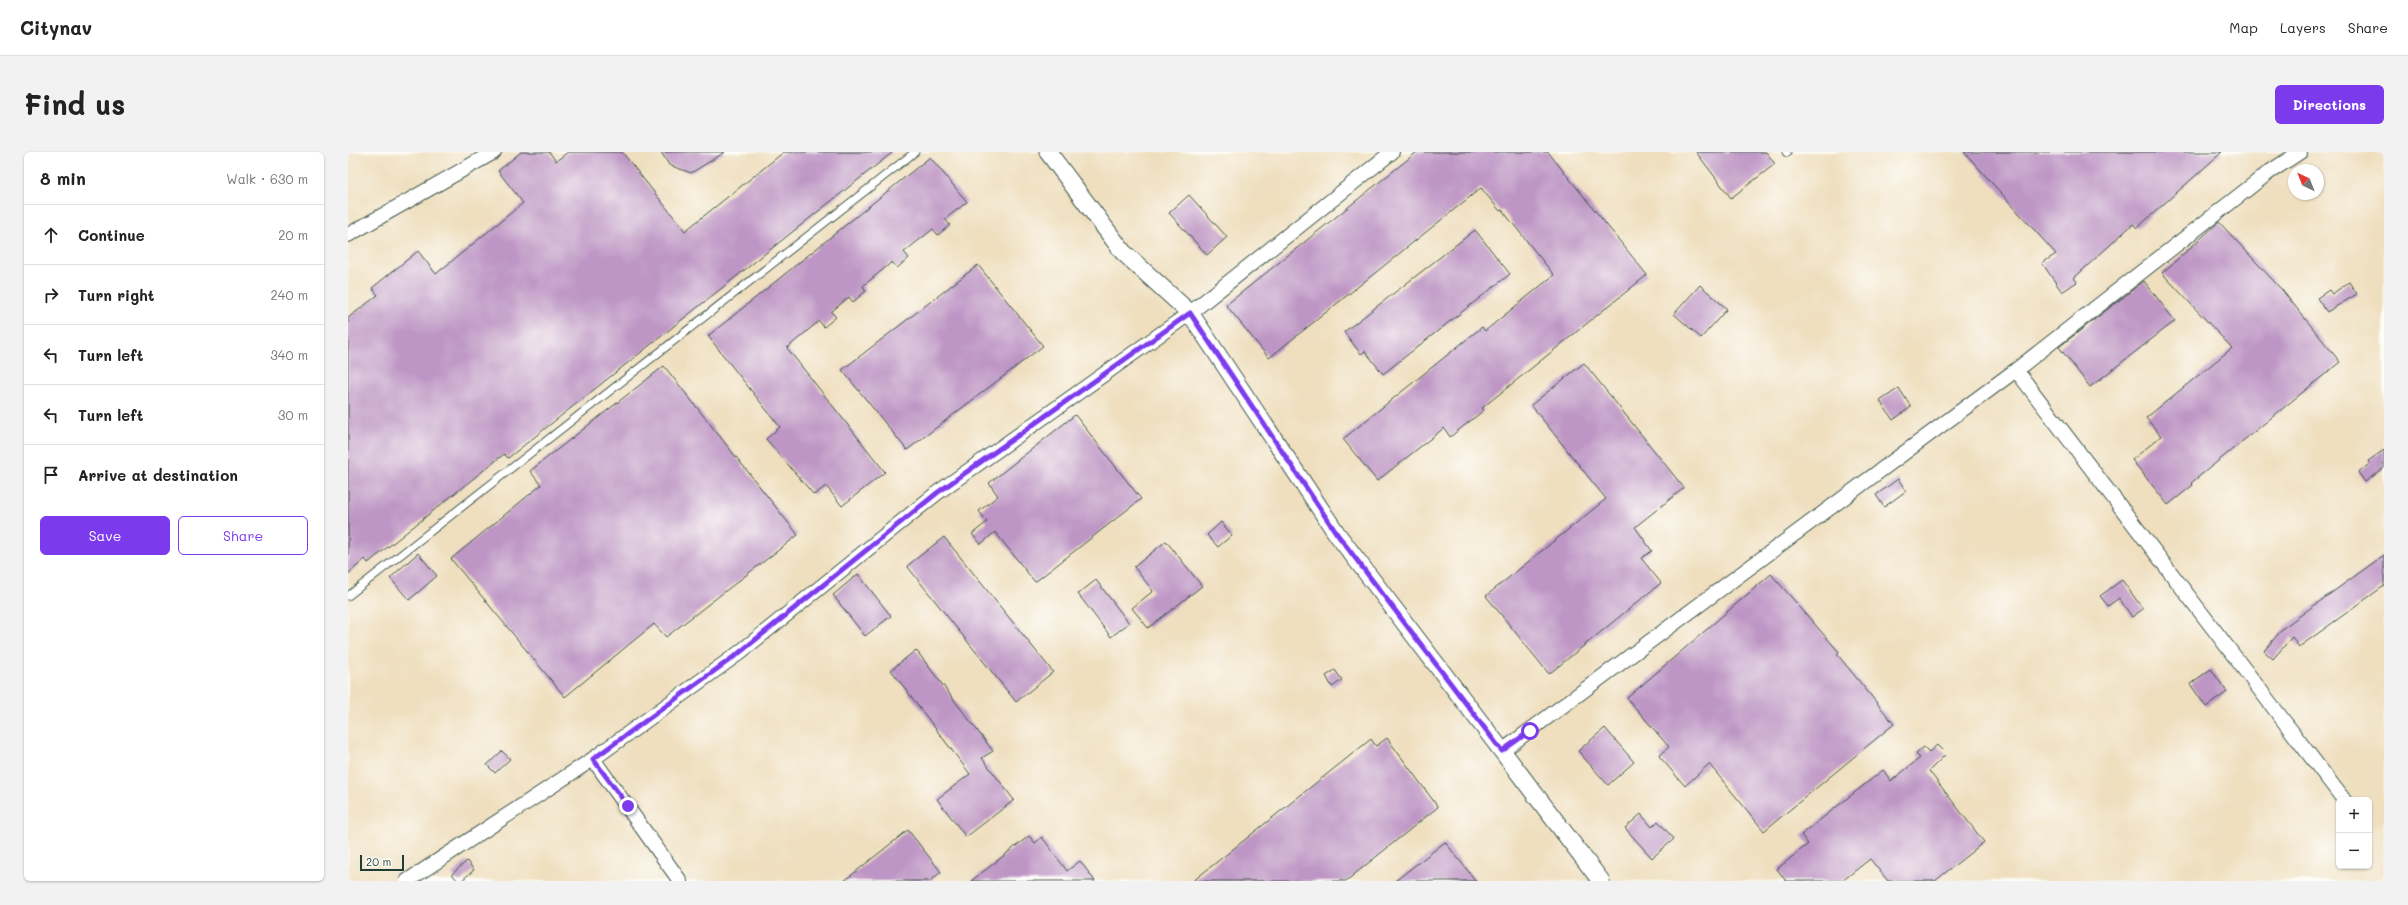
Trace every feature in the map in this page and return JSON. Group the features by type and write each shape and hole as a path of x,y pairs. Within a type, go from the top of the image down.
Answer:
{"street":[{"path":"348,236 494,152"},
{"path":"1048,152 1123,252 1190,313 1337,534 1600,881"},
{"path":"407,881 593,759 739,653 937,493 1190,313 1392,152"},
{"path":"1502,751 2016,370 2268,173 2300,152"},
{"path":"2016,370 2342,797"},
{"path":"593,759 680,881"}],"lane":[{"path":"348,596 915,152"}],"building":[{"path":"521,152 549,152 556,161 568,152 622,152 685,231 784,152 893,152 508,458 504,454 368,563 365,559 348,574 348,318 378,295 372,288 418,251 436,274 523,203 498,171"},
{"path":"661,152 725,152 691,173 669,165"},
{"path":"1417,152 1548,152 1647,275 1482,408 1484,410 1450,437 1444,428 1377,481 1343,439 1482,327 1485,331 1554,275 1502,210 1500,211 1481,188 1269,358 1226,305"},
{"path":"1696,152 1766,152 1775,164 1731,198"},
{"path":"1964,152 2222,152 2137,228 2133,224 2074,278 2077,282 2062,292 2042,263 2056,254"},
{"path":"930,157 967,202 945,219 950,225 938,235 933,229 904,252 909,258 897,268 892,262 863,286 866,291 853,302 849,297 831,312 836,317 824,327 819,321 787,348 885,472 842,506 826,486 814,495 766,439 780,427 708,336"},
{"path":"1189,195 1227,237 1207,255 1169,213"},
{"path":"2219,222 2282,290 2340,362 2191,483 2193,485 2168,505 2132,460 2161,436 2146,418 2232,348 2162,273"},
{"path":"1475,230 1510,274 1383,374 1365,351 1361,354 1344,332"},
{"path":"978,265 1043,346 907,450 842,370"},
{"path":"2144,281 2175,321 2090,387 2059,347"},
{"path":"2349,282 2357,294 2327,312 2317,298 2329,290 2332,294"},
{"path":"1700,285 1727,309 1701,338 1674,314"},
{"path":"1584,363 1684,488 1635,527 1652,551 1641,558 1661,583 1549,674 1486,596 1606,499 1531,405"},
{"path":"664,366 798,535 666,637 654,624 565,697 451,559 541,485 530,471"},
{"path":"1899,388 1911,407 1893,420 1880,401"},
{"path":"1075,415 1141,499 1035,582 995,532 981,544 972,534 987,522 979,511 998,496 989,483"},
{"path":"2384,450 2384,468 2365,482 2358,472 2370,464 2368,461"},
{"path":"1898,479 1906,491 1884,507 1876,495"},
{"path":"1221,522 1232,535 1218,547 1207,535"},
{"path":"944,537 1053,672 1016,702 907,566"},
{"path":"1166,541 1202,586 1148,628 1132,608 1153,591 1134,567"},
{"path":"418,553 437,576 409,600 390,578"},
{"path":"2384,555 2384,586 2299,647 2292,637 2273,659 2264,651 2283,628"},
{"path":"858,574 891,616 865,636 833,595"},
{"path":"1771,574 1839,652 1837,654 1894,724 1764,831 1709,764 1685,786 1659,756 1669,747 1627,698"},
{"path":"1096,580 1129,623 1111,637 1078,594"},
{"path":"2122,580 2143,609 2132,617 2119,598 2108,606 2100,596"},
{"path":"916,650 993,751 982,758 1014,800 966,837 937,799 970,774 891,670"},
{"path":"2211,669 2227,692 2206,707 2190,684"},
{"path":"1335,670 1342,680 1332,687 1326,676"},
{"path":"1605,728 1634,762 1608,785 1578,751"},
{"path":"1387,738 1438,807 1346,881 1193,881 1371,739 1376,746"},
{"path":"1937,745 1946,754 1929,771 1984,842 1935,881 1888,881 1870,859 1842,881 1786,881 1777,869 1808,844 1801,835 1883,770 1891,781 1920,758 1916,754 1924,747 1929,752"},
{"path":"502,751 510,759 495,773 487,765"},
{"path":"1641,814 1652,827 1658,821 1674,839 1652,858 1625,828"},
{"path":"908,830 941,872 930,881 844,881"},
{"path":"1029,836 1035,843 1042,837 1067,871 1080,861 1095,881 971,881"},
{"path":"1445,842 1476,881 1395,881"},
{"path":"467,861 474,870 461,881 458,881 452,874"}],"route":[{"path":"628,806 593,759 739,653 937,493 1190,313 1337,534 1502,751 1530,731"}]}
